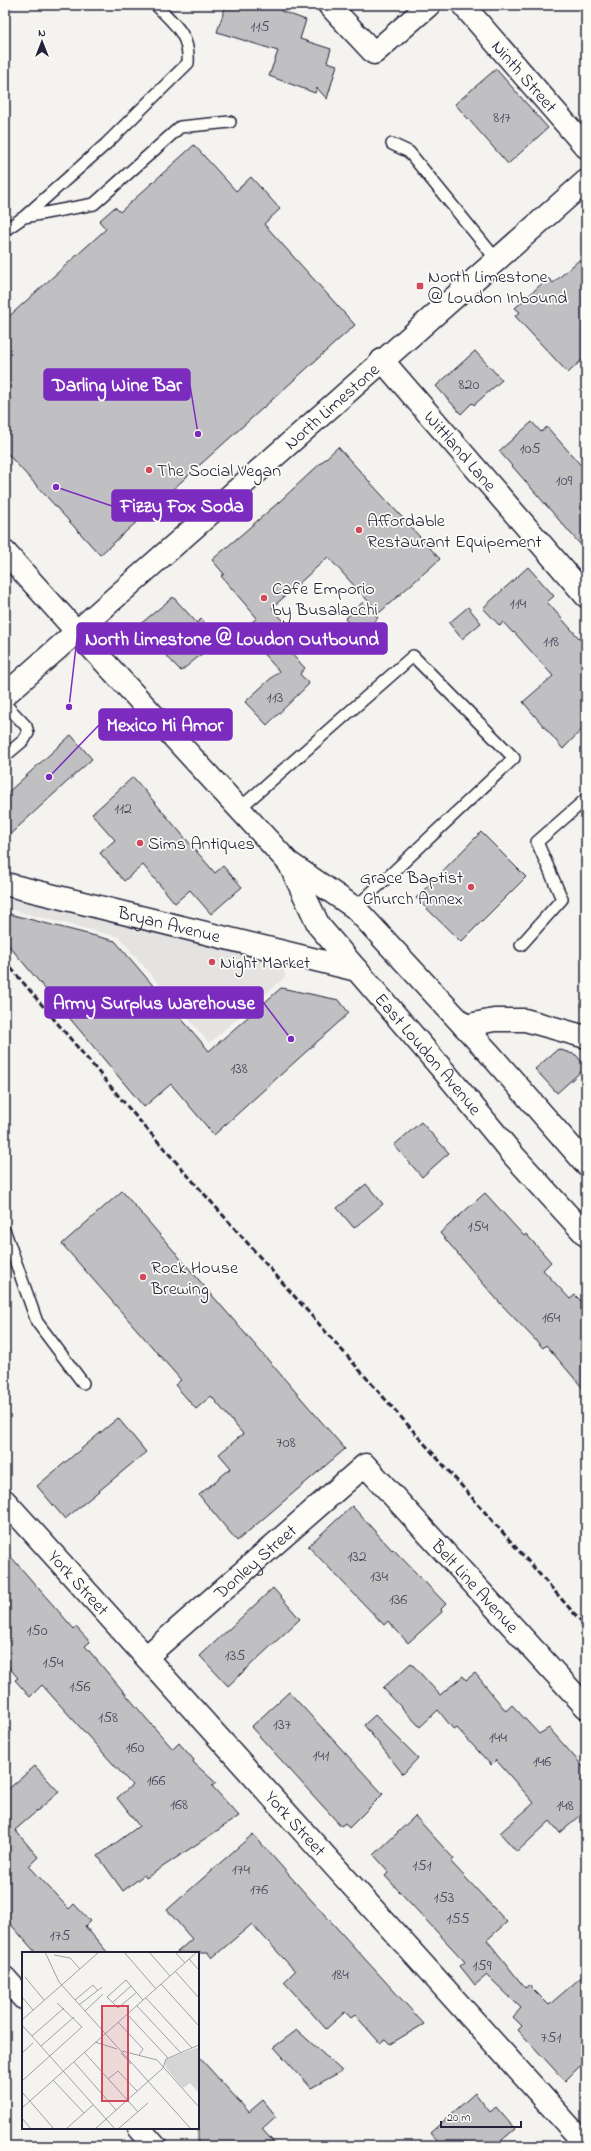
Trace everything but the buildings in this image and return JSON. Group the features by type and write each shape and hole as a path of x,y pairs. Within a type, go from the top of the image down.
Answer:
{"street":[{"path":"329,5 374,53 430,5"},
{"name":"Ninth Street","path":"463,5 586,147"},
{"name":"North Limestone","path":"5,695 496,259 585,185"},
{"name":"Wittland Lane","path":"382,360 586,596"},
{"name":"East Loudon Avenue","path":"5,552 288,862 355,908 464,1026 586,1164"},
{"name":"East Loudon Avenue","path":"288,862 319,926 448,1076 514,1156 586,1236"},
{"name":"Bryan Avenue","path":"5,884 357,970"},
{"path":"464,1026 494,1020 525,1020 586,1037"},
{"name":"Donley Street","path":"146,1657 365,1465"},
{"name":"Belt Line Avenue","path":"365,1465 586,1707"},
{"name":"York Street","path":"5,1501 579,2138"},
{"path":"5,1978 22,1997"},
{"path":"140,2129 154,2146"}],"lane":[{"path":"5,230 24,217 106,144 188,63 189,50 184,34 156,5"},
{"path":"24,217 94,204 180,127 230,122"},
{"path":"392,144 409,152 496,259"},
{"path":"240,808 413,656 514,758 355,908"},
{"path":"5,704 26,726 28,733 24,740 5,756"},
{"path":"521,945 562,899 537,842 586,799"},
{"path":"5,1232 37,1322 83,1383"}],"shaded area":[{"name":"Night Market","path":"5,868 31,880 282,946 285,977 209,1043 119,937 5,908"}],"railway":[{"path":"5,961 138,1119 586,1627"}],"place":[{"name":"North Limestone @ Loudon Inbound","path":"420,286"},
{"name":"Darling Wine Bar","path":"198,434"},
{"name":"The Social Vegan","path":"149,470"},
{"name":"Fizzy Fox Soda","path":"56,487"},
{"name":"Affordable Restaurant Equipement","path":"359,530"},
{"name":"Cafe Emporio by Busalacchi","path":"264,598"},
{"name":"North Limestone @ Loudon Outbound","path":"69,707"},
{"name":"Mexico Mi Amor","path":"49,777"},
{"name":"Sims Antiques","path":"140,843"},
{"name":"Grace Baptist Church Annex","path":"471,887"},
{"name":"Night Market","path":"212,962"},
{"name":"Army Surplus Warehouse","path":"291,1039"},
{"name":"Rock House Brewing","path":"143,1277"}]}
